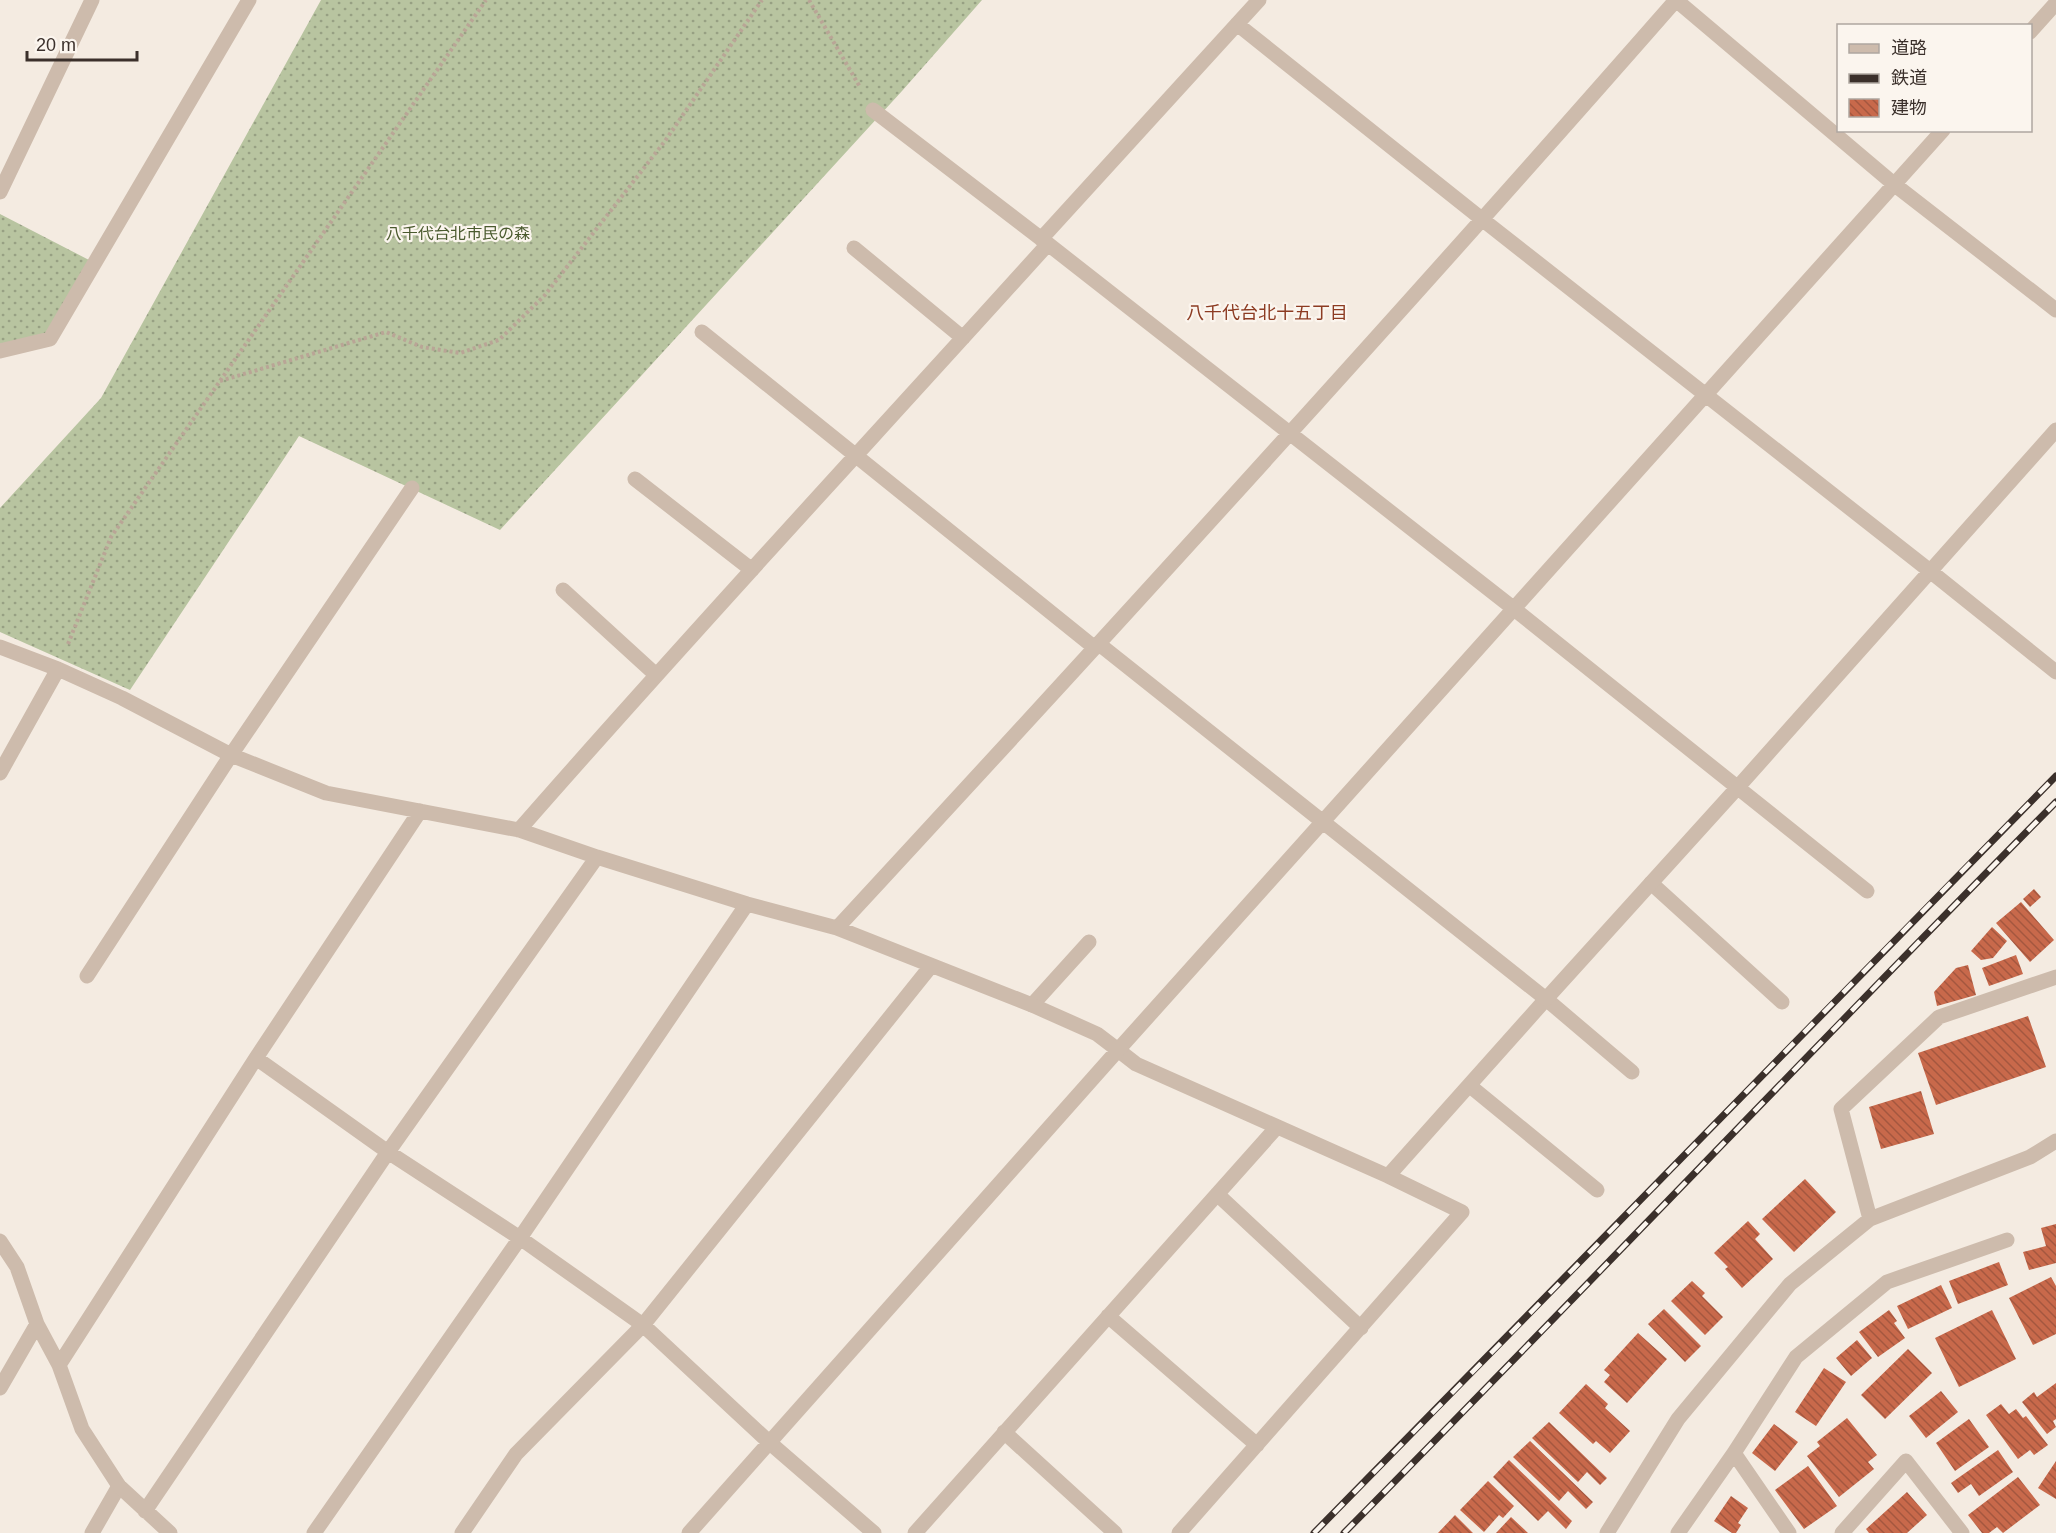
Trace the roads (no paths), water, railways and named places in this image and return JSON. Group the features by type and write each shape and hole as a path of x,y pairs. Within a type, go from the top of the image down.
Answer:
{"street":[{"path":"0,192 92,0"},
{"path":"0,351 50,339 249,0"},
{"path":"519,830 655,674 963,338 1045,241 1259,0"},
{"path":"837,928 1097,646 1483,220 1676,0 1895,185 2056,310"},
{"path":"2032,31 2056,3"},
{"path":"1237,24 2056,672"},
{"path":"873,110 1045,241 1288,434 1513,608 1867,891"},
{"path":"689,1533 1513,608 1941,132"},
{"path":"854,248 963,338"},
{"path":"702,332 856,457 1324,822 1546,999 1632,1072"},
{"path":"1388,1176 2056,430"},
{"path":"635,479 752,570"},
{"path":"87,976 231,755 412,488"},
{"path":"563,590 655,674"},
{"path":"0,647 58,669 122,698 231,755 326,793 519,830 747,904 837,928 1032,1005 1097,1034 1136,1064 1388,1176 1462,1212 1179,1533"},
{"path":"0,772 58,669"},
{"path":"59,1365 256,1058 420,811"},
{"path":"145,1511 388,1152 597,857"},
{"path":"1651,883 1782,1002"},
{"path":"314,1533 520,1238 747,904"},
{"path":"1032,1005 1089,942"},
{"path":"462,1533 516,1454 643,1325 931,966"},
{"path":"1870,1219 1841,1108 1939,1017 2056,977"},
{"path":"256,1058 388,1152 520,1238 643,1325 770,1443 874,1533"},
{"path":"1470,1086 1597,1190"},
{"path":"915,1533 1277,1127"},
{"path":"1607,1533 1678,1419 1790,1284 1870,1219 2030,1157 2056,1141"},
{"path":"1217,1194 1361,1328"},
{"path":"1678,1533 1734,1453 1796,1357 1887,1282 2007,1240"},
{"path":"0,1242 17,1267 37,1324 59,1365 82,1430 119,1486 170,1533"},
{"path":"1108,1316 1257,1445"},
{"path":"0,1388 37,1324"},
{"path":"1004,1432 1115,1533"},
{"path":"1734,1453 1789,1533"},
{"path":"1842,1533 1906,1461 1962,1533"},
{"path":"92,1533 119,1486"}],"railway":[{"path":"1314,1533 2056,776"},
{"path":"1344,1533 2056,802"}],"district":[{"name":"八千代台北十五丁目","path":"1267,313"}],"park label":[{"name":"八千代台北市民の森","path":"458,233"}]}
